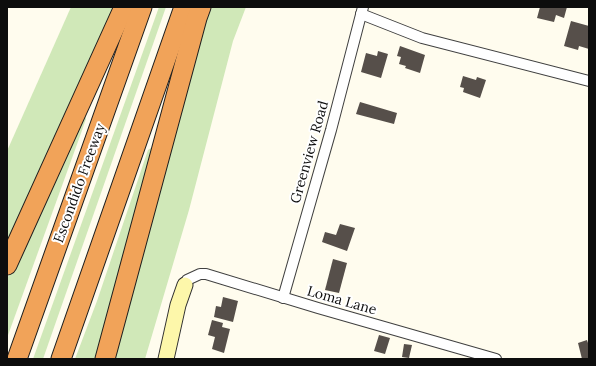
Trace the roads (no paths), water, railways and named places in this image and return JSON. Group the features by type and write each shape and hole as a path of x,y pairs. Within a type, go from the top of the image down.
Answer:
{"highway":[{"path":"7,265 124,7"},
{"name":"Escondido Freeway","path":"17,359 142,7"},
{"path":"61,359 184,7"},
{"path":"105,359 201,7"}],"street":[{"name":"Greenview Road","path":"283,298 331,130 362,10 422,38 589,81"},
{"name":"Loma Lane","path":"185,286 187,280 200,274 206,274 283,298 496,359"},
{"path":"166,359 178,305 185,286"}]}
